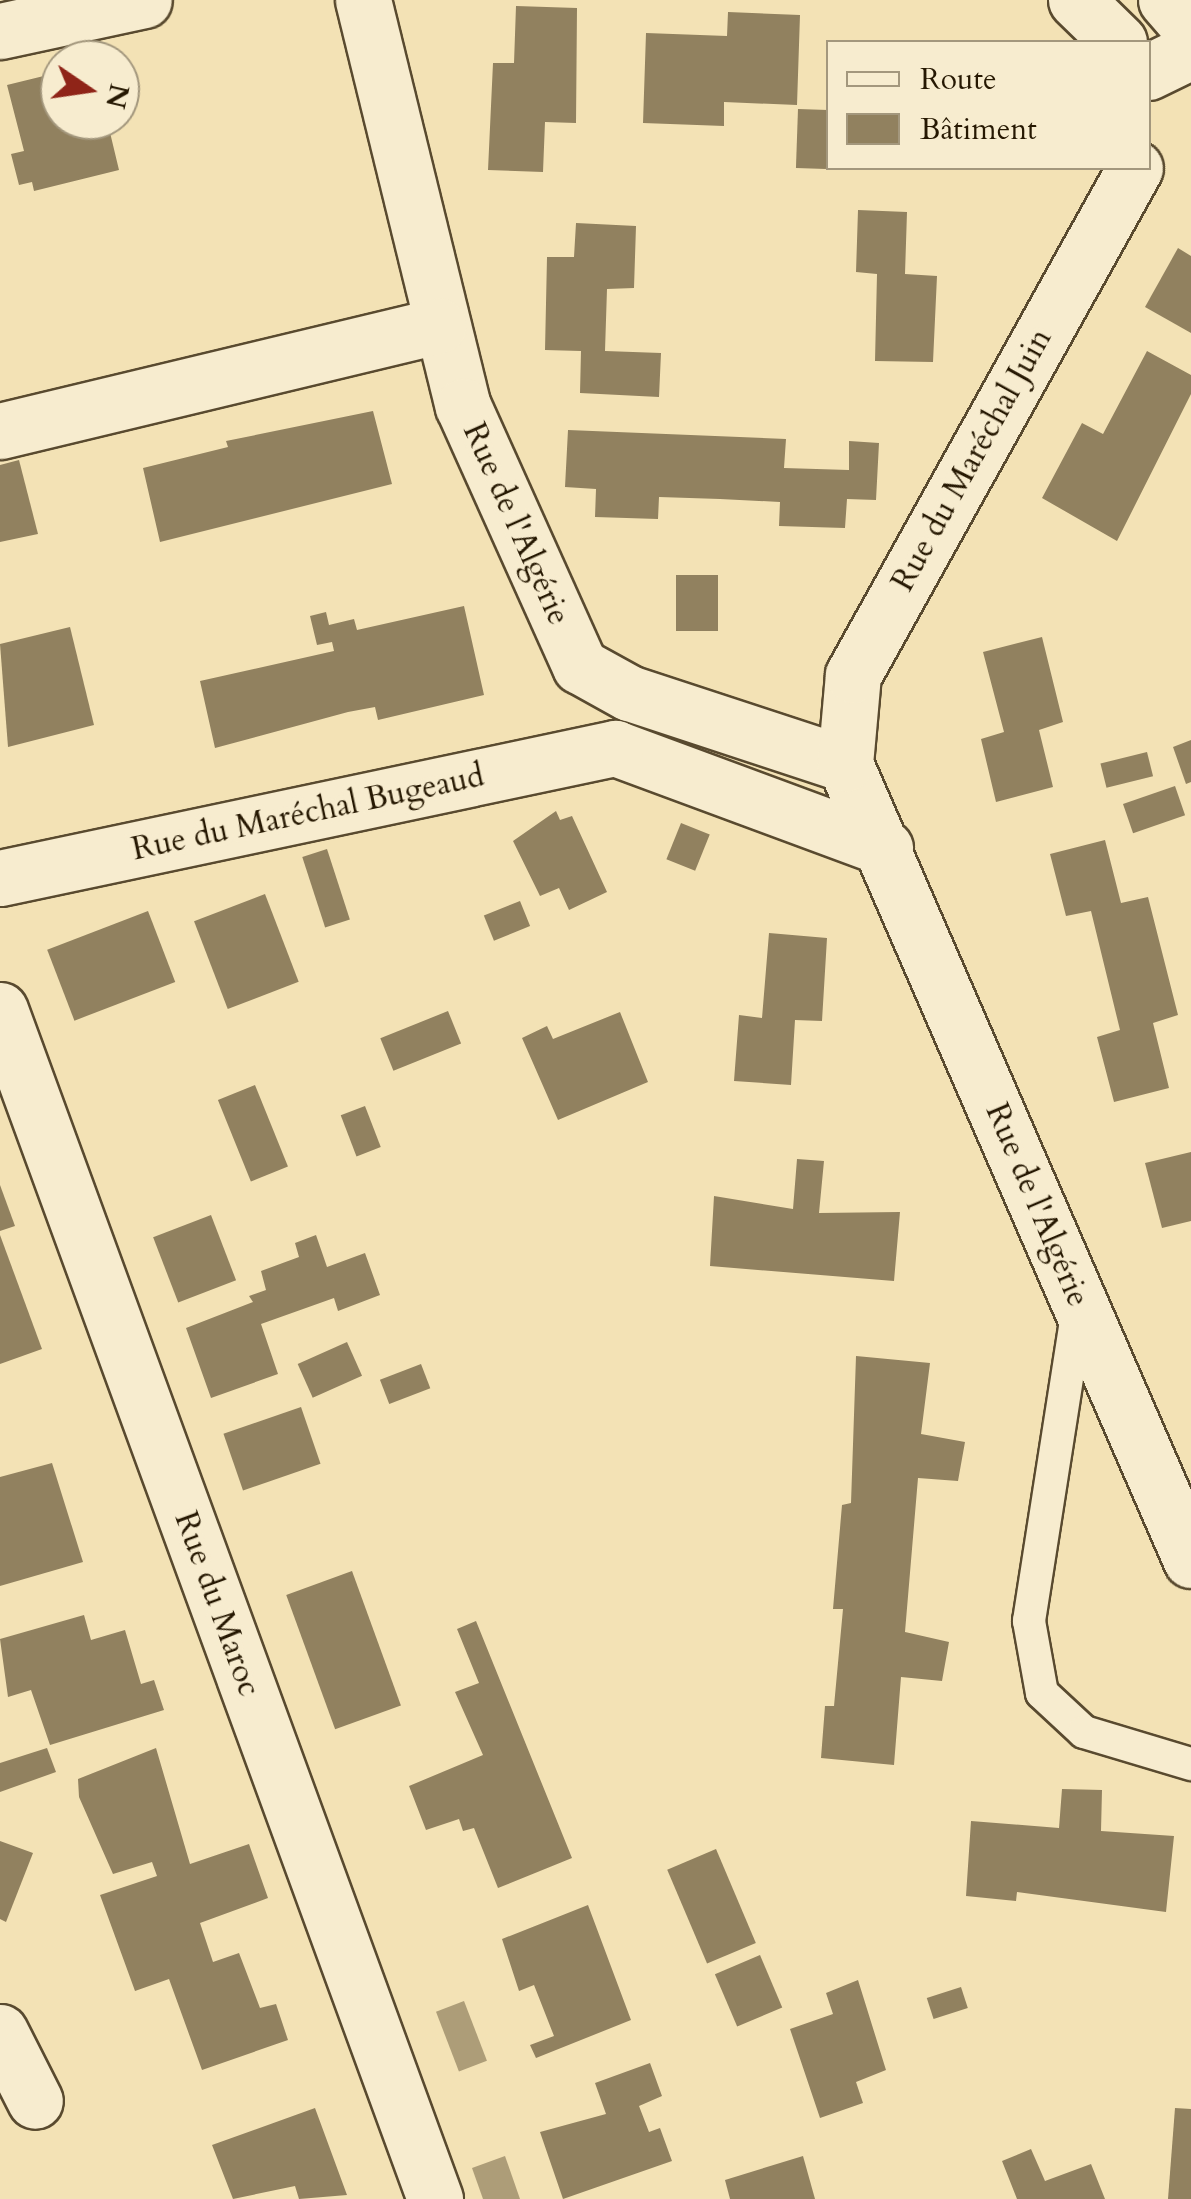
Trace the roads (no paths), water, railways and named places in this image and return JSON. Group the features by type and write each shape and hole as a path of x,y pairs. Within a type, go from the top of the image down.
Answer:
{"street":[{"path":"0,31 144,0"},
{"name":"Rue de l'Algérie","path":"363,0 439,326 463,406 580,666 629,693 846,764 886,848 1191,1560"},
{"path":"1076,0 1117,40"},
{"path":"1166,0 1191,29"},
{"path":"1151,72 1191,51"},
{"name":"Rue du Maréchal Juin","path":"846,764 853,675 1134,170"},
{"path":"0,431 439,326"},
{"path":"629,693 616,748 886,848"},
{"name":"Rue du Maréchal Bugeaud","path":"0,878 616,748"},
{"name":"Rue du Maroc","path":"0,1010 435,2199"},
{"path":"0,2032 35,2101"}],"lane":[{"path":"1078,1303 1029,1621 1042,1694 1084,1732 1191,1764"}]}
